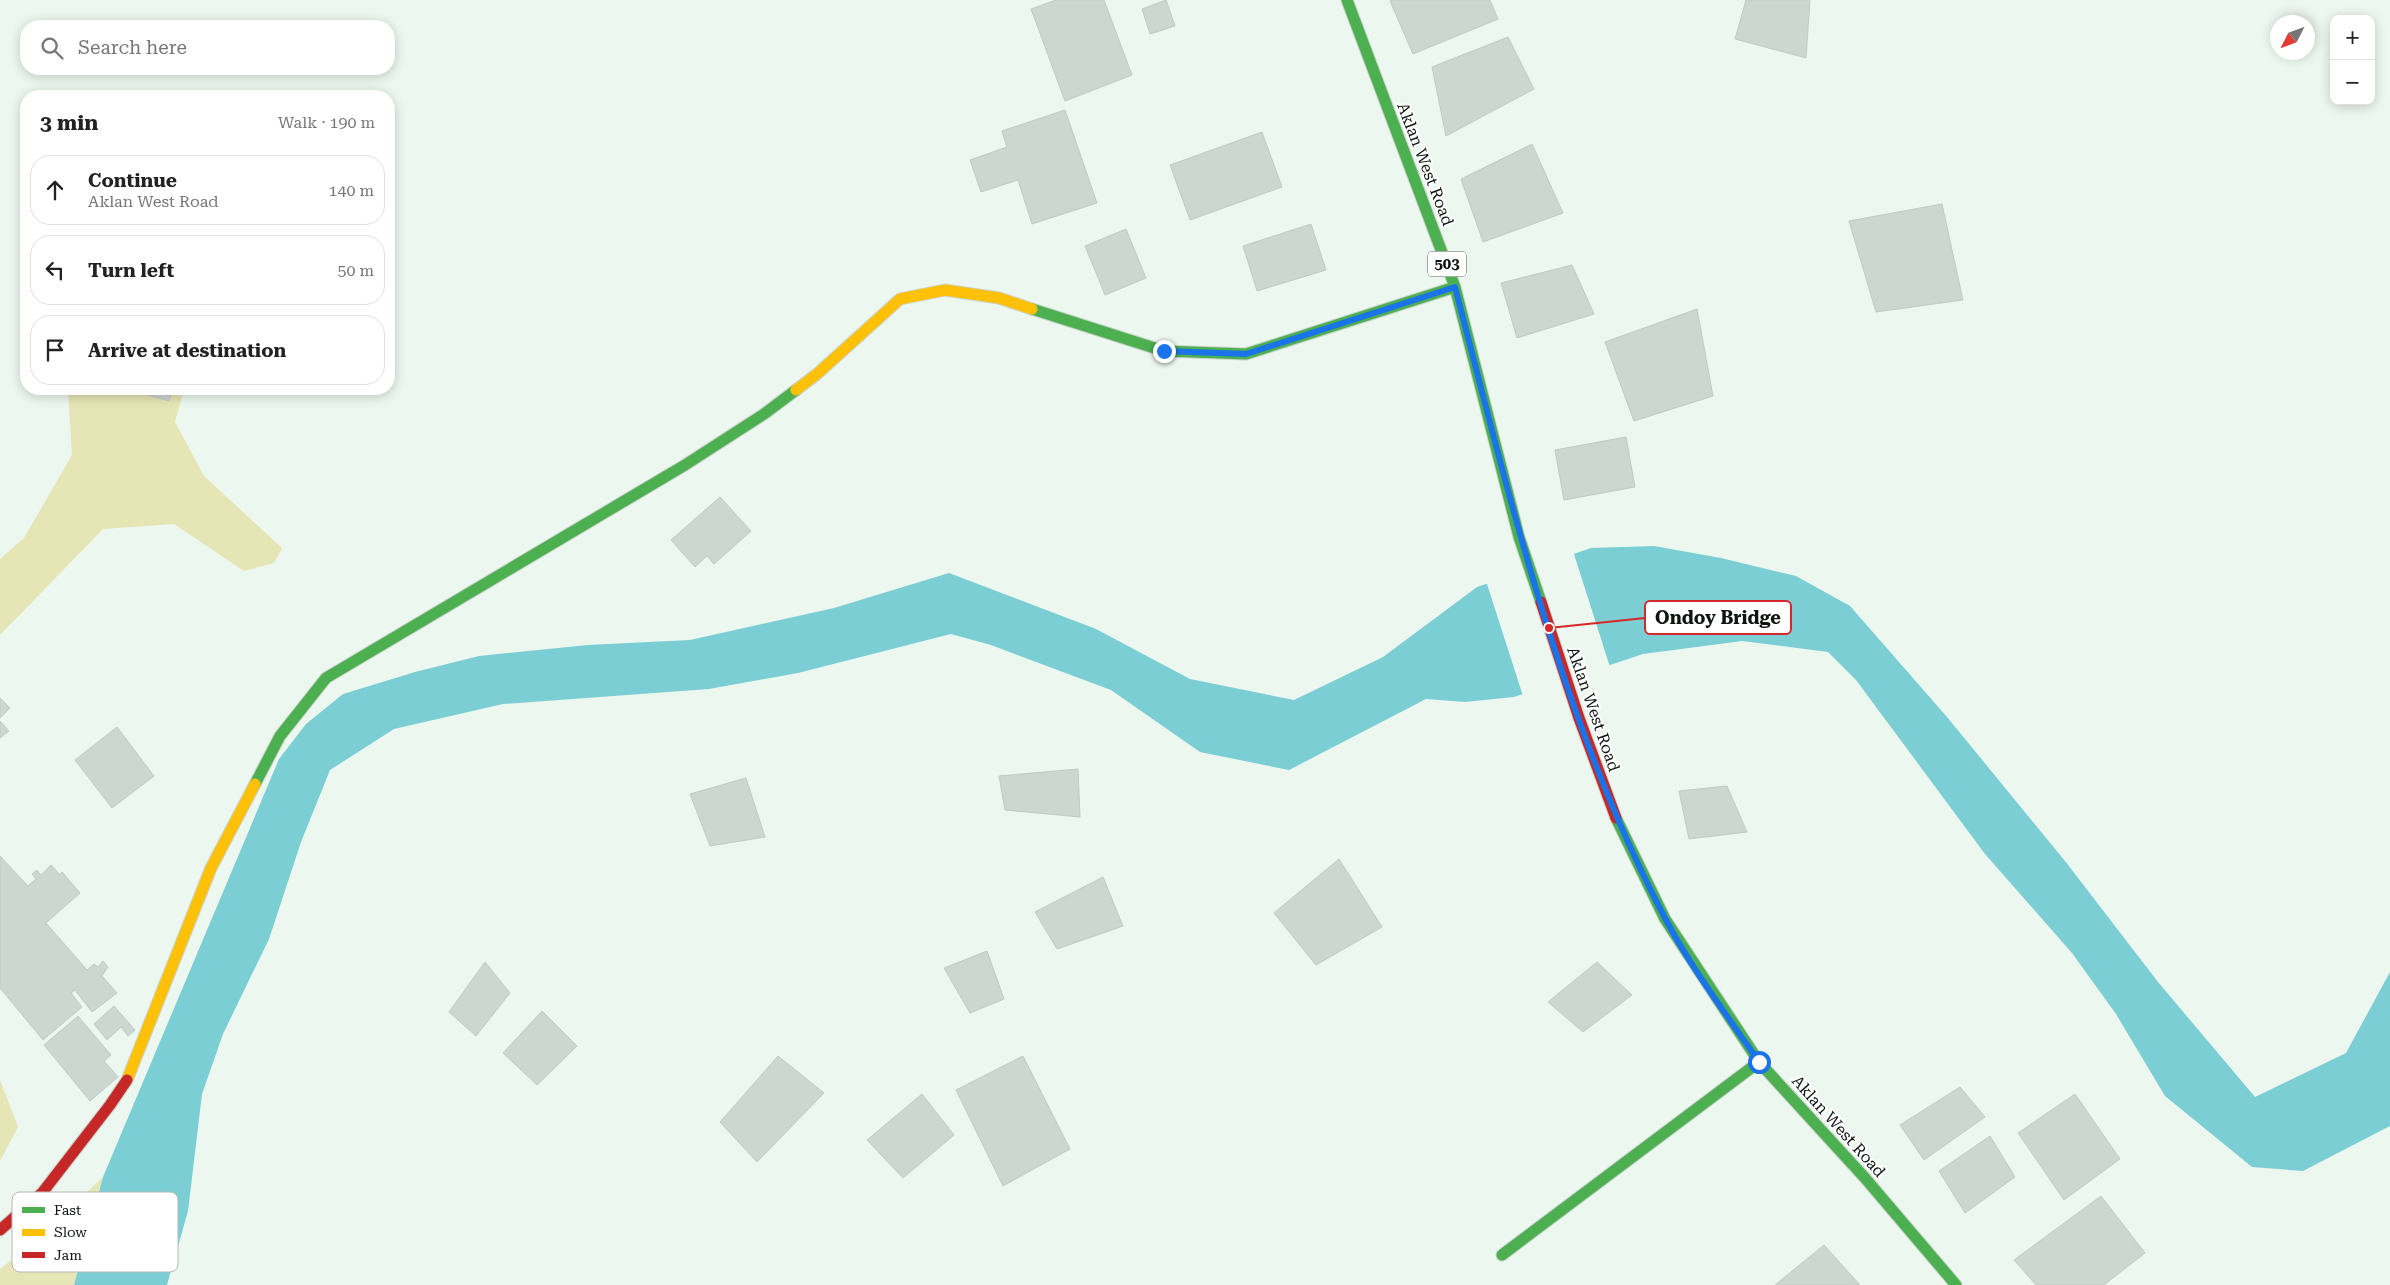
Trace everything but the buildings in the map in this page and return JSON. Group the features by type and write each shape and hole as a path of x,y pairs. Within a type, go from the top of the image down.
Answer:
{"street":[{"name":"Aklan West Road","path":"1347,0 1455,287 1519,537 1579,718 1613,812 1665,919 1759,1062 1865,1178 1956,1285"},
{"path":"43,1192 110,1105 127,1079 211,868 280,736 326,678 685,465 764,414 817,374 900,299 945,290 999,298 1164,351 1246,354 1455,287"},
{"path":"1502,1255 1759,1062"},
{"path":"0,1230 12,1219"}],"green space":[{"path":"68,395 182,395 175,422 204,476 282,548 274,563 244,571 174,524 103,529 0,635 0,559 24,538 72,455"},
{"path":"0,1080 18,1127 0,1161"},
{"path":"103,1177 99,1192 87,1192"},
{"path":"12,1260 12,1272 77,1272 74,1285 0,1285 0,1269"}],"water":[{"path":"1654,546 1721,558 1796,576 1850,606 1947,717 2065,861 2158,982 2255,1097 2346,1053 2390,972 2390,1126 2303,1171 2252,1167 2165,1096 2116,1014 2072,953 1985,854 1856,680 1828,652 1742,641 1643,654 1514,697 1465,702 1426,699 1289,770 1200,752 1111,690 991,645 951,634 798,673 709,689 503,704 394,729 330,770 301,842 269,939 223,1034 202,1094 188,1211 178,1246 178,1192 99,1192 103,1177 279,759 306,724 343,694 415,672 479,656 588,645 690,640 834,608 949,573 1096,629 1190,679 1294,700 1383,657 1477,587 1591,548"},
{"path":"77,1272 171,1272 167,1285 74,1285"}],"pier":[{"path":"1573,551 1610,667 1523,696 1486,581"}],"traffic: fast":[{"path":"1347,0 1455,287 1519,537 1541,602"},
{"path":"1032,309 1164,351 1246,354 1455,287"},
{"path":"255,784 280,736 326,678 685,465 764,414 796,390"},
{"path":"1616,818 1665,919 1759,1062 1865,1178 1956,1285"},
{"path":"1502,1255 1759,1062"}],"traffic: slow":[{"path":"796,390 817,374 900,299 945,290 999,298 1032,309"},
{"path":"127,1080 211,868 255,784"}],"traffic: jam":[{"path":"1541,602 1579,718 1616,818"},
{"path":"43,1192 127,1080"},
{"path":"0,1230 12,1219"}],"place":[{"name":"Ondoy Bridge","path":"1549,628"}],"route":[{"path":"1164,351 1246,354 1455,287 1519,537 1579,718 1613,812 1665,919 1759,1062"}]}
